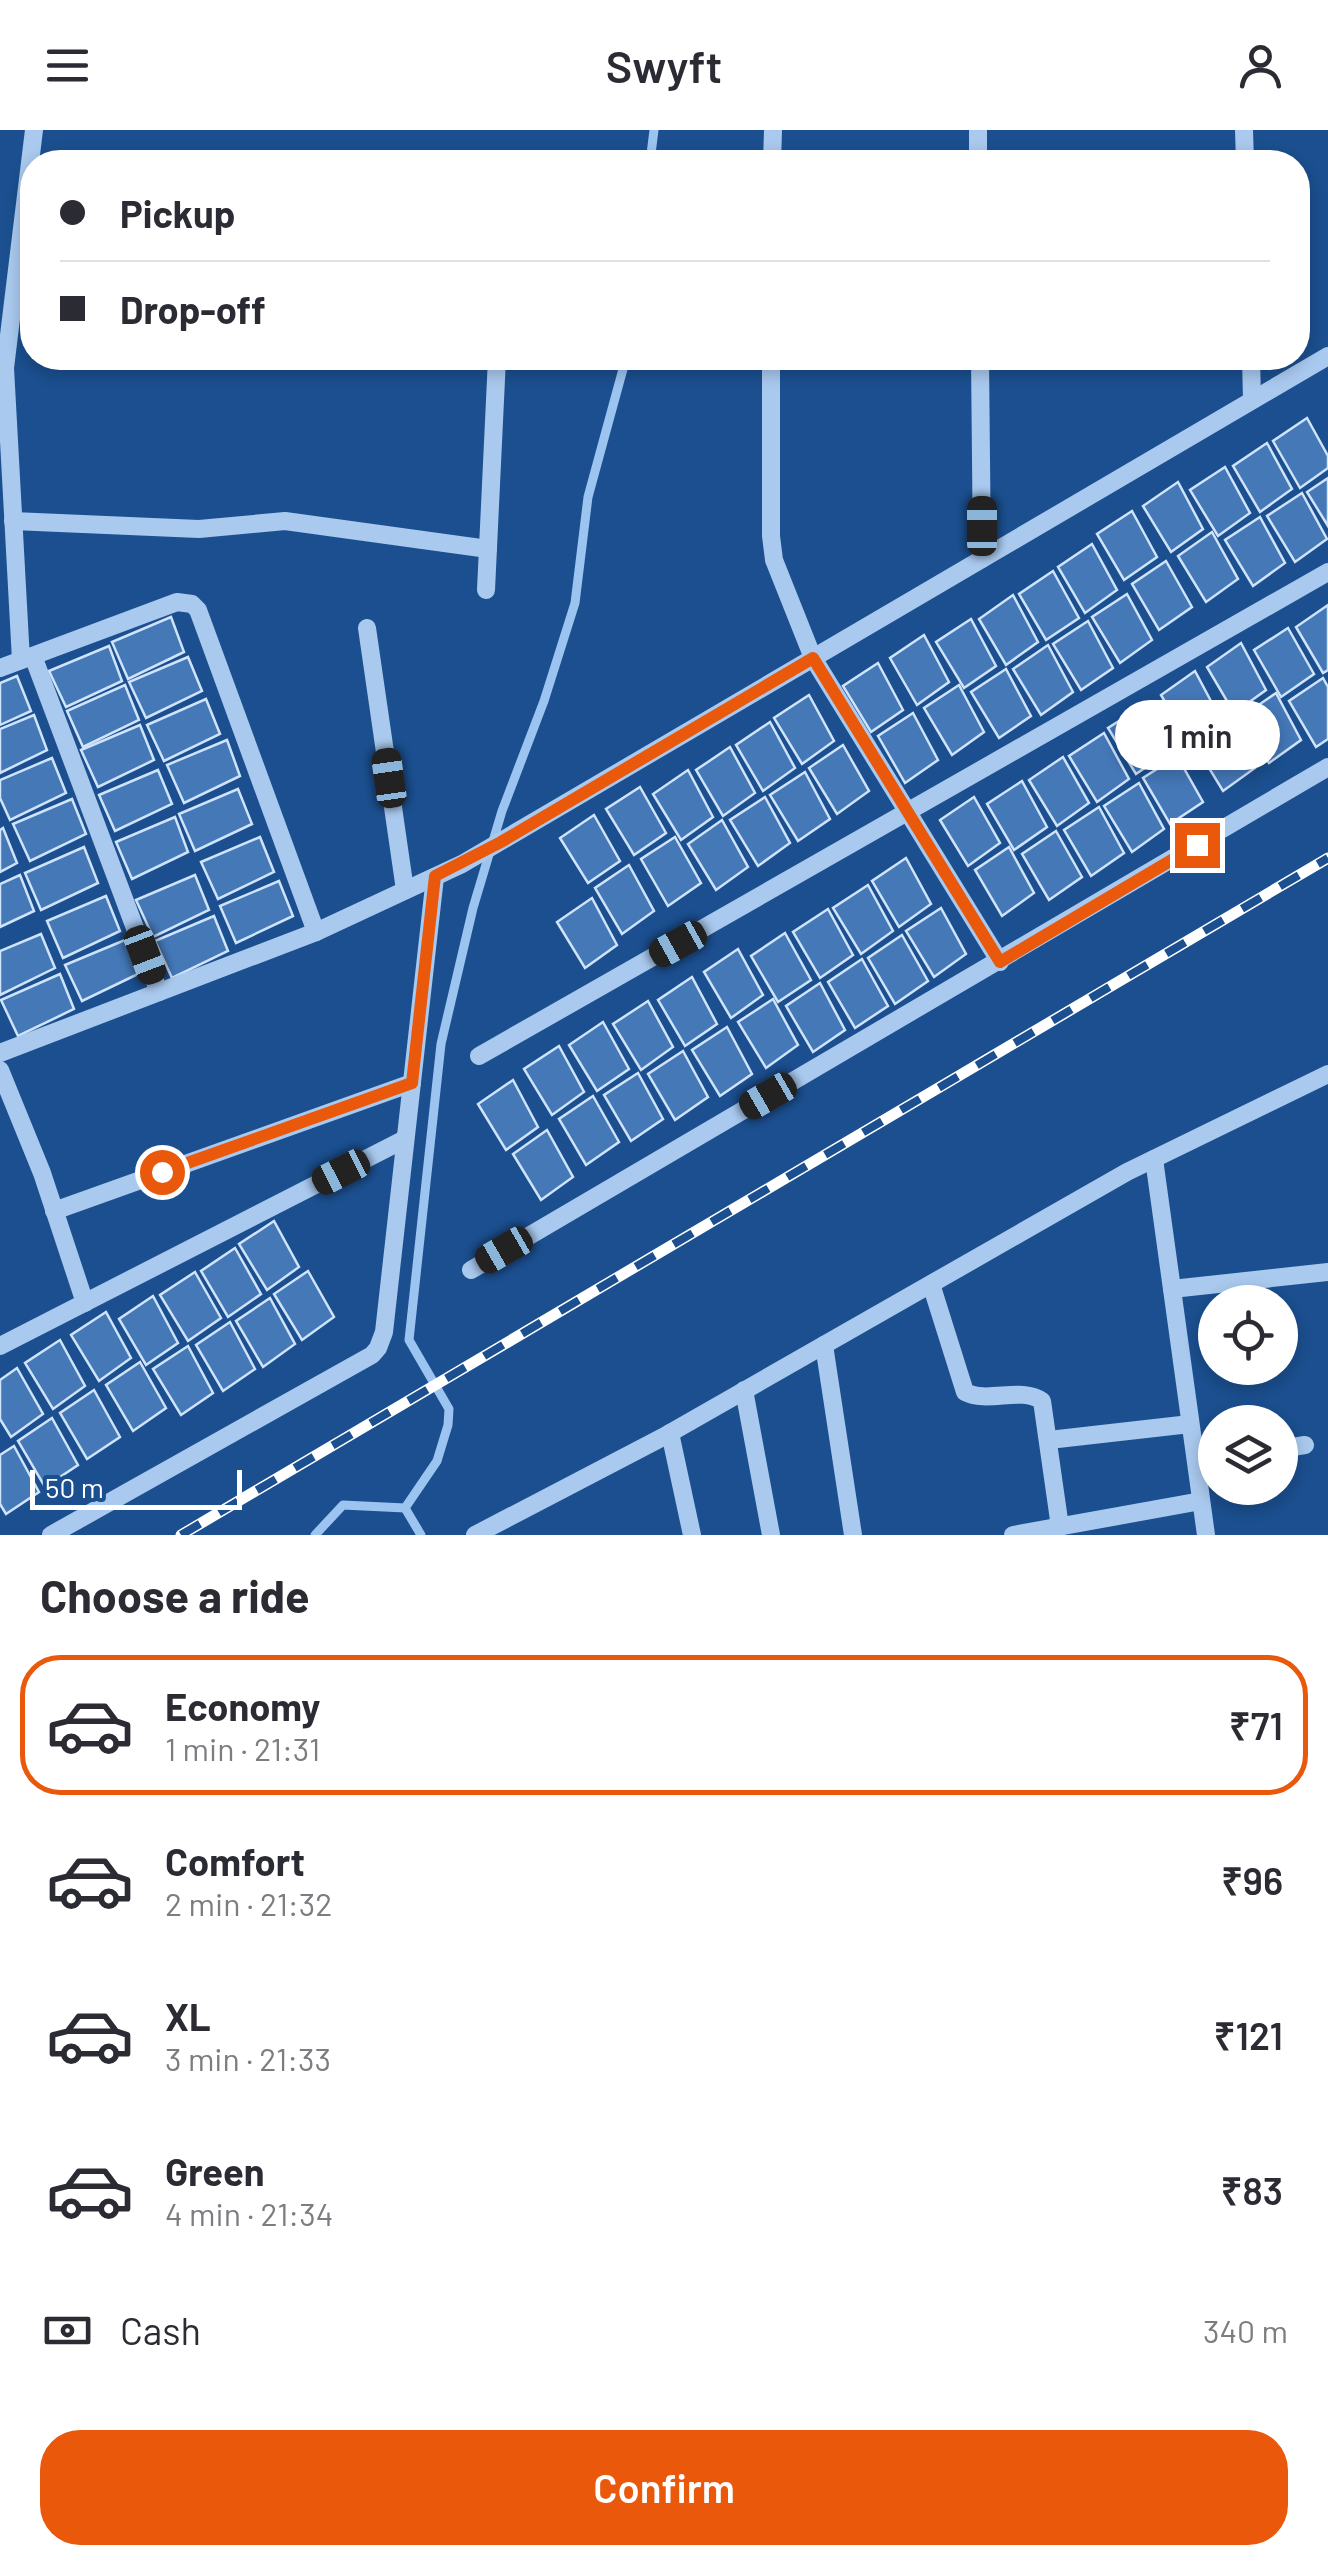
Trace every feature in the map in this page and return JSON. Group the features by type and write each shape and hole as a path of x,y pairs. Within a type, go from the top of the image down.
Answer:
{"street":[{"path":"20,245 5,368 13,521 27,658 160,992"},
{"path":"486,590 496,370"},
{"path":"772,370 772,549 813,658 1000,962"},
{"path":"980,370 982,559"},
{"path":"1251,370 1252,400"},
{"path":"85,1303 1,1054 316,932 462,864 1304,370"},
{"path":"13,521 199,529 286,521 488,549"},
{"path":"479,1056 1328,572"},
{"path":"0,668 176,602 192,604 198,610 316,932"},
{"path":"367,628 405,890"},
{"path":"471,1270 1328,767"},
{"path":"51,1535 372,1355 378,1348 384,1332 435,876"},
{"path":"481,1534 1154,1159 1328,1074"},
{"path":"54,1211 412,1083"},
{"path":"0,1346 406,1140"},
{"path":"1154,1159 1198,1480"},
{"path":"1172,1290 1328,1272"},
{"path":"931,1284 962,1388 975,1396 1038,1397 1044,1407 1060,1526"},
{"path":"824,1345 853,1535"},
{"path":"744,1390 771,1535"},
{"path":"1049,1440 1190,1424"},
{"path":"670,1432 692,1535"},
{"path":"1298,1446 1306,1445"},
{"path":"1013,1535 1198,1502"},
{"path":"1202,1505 1206,1535"}],"building":[{"path":"1307,418 1328,456 1328,468 1300,488 1273,441"},
{"path":"1267,443 1292,489 1260,512 1233,466"},
{"path":"1225,467 1250,513 1218,536 1190,490"},
{"path":"1328,478 1328,526 1307,492"},
{"path":"1178,482 1203,529 1171,552 1143,506"},
{"path":"1302,493 1327,539 1295,562 1267,516"},
{"path":"1132,511 1157,557 1124,580 1097,534"},
{"path":"1260,517 1285,563 1253,586 1225,540"},
{"path":"1212,532 1238,579 1206,602 1178,556"},
{"path":"1092,544 1117,590 1085,613 1058,567"},
{"path":"1166,561 1192,607 1159,630 1132,584"},
{"path":"1053,571 1079,618 1046,640 1019,594"},
{"path":"1127,594 1152,640 1120,663 1092,617"},
{"path":"1013,595 1038,642 1006,665 979,619"},
{"path":"1328,605 1328,670 1323,673 1296,627"},
{"path":"171,617 184,652 128,679 112,642"},
{"path":"971,619 996,666 964,688 936,642"},
{"path":"1088,621 1113,668 1081,690 1053,644"},
{"path":"1288,628 1314,674 1281,697 1254,650"},
{"path":"924,635 949,682 917,705 890,658"},
{"path":"1241,643 1266,690 1234,713 1207,667"},
{"path":"1048,645 1073,692 1041,715 1013,669"},
{"path":"109,646 122,681 66,707 49,671"},
{"path":"188,657 202,691 146,718 129,682"},
{"path":"878,663 903,710 871,732 843,686"},
{"path":"1006,669 1031,716 999,738 971,692"},
{"path":"1195,671 1220,718 1188,741 1161,695"},
{"path":"17,676 31,711 0,725 0,683"},
{"path":"1323,678 1328,687 1328,739 1316,747 1289,701"},
{"path":"125,685 139,720 83,747 67,711"},
{"path":"959,685 984,732 952,755 924,708"},
{"path":"1276,693 1301,740 1269,763 1241,717"},
{"path":"809,695 834,741 802,764 774,718"},
{"path":"206,699 220,734 164,761 147,725"},
{"path":"1143,706 1168,752 1136,774 1108,728"},
{"path":"913,713 938,760 905,783 878,736"},
{"path":"34,715 47,750 0,773 0,729"},
{"path":"770,722 795,768 763,791 736,745"},
{"path":"1230,722 1255,768 1223,791 1195,745"},
{"path":"140,725 154,760 98,787 81,750"},
{"path":"1104,733 1129,779 1097,802 1069,756"},
{"path":"227,740 240,776 184,803 167,765"},
{"path":"843,745 869,791 837,814 809,768"},
{"path":"730,747 755,793 723,816 696,770"},
{"path":"1177,756 1203,802 1170,824 1143,778"},
{"path":"1063,757 1089,803 1057,826 1029,780"},
{"path":"52,758 66,793 10,820 0,798 0,780"},
{"path":"158,770 172,804 115,831 99,795"},
{"path":"688,770 713,817 681,840 653,794"},
{"path":"805,772 830,819 798,841 770,795"},
{"path":"1022,781 1047,827 1014,850 987,804"},
{"path":"1139,783 1164,829 1132,852 1104,806"},
{"path":"640,787 666,833 634,855 606,809"},
{"path":"238,789 252,824 195,851 179,814"},
{"path":"765,797 790,843 758,866 730,820"},
{"path":"974,797 1000,843 968,866 940,820"},
{"path":"72,799 86,834 30,861 13,824"},
{"path":"1099,807 1124,853 1091,876 1064,830"},
{"path":"594,815 620,861 588,883 560,838"},
{"path":"175,817 188,852 132,879 116,842"},
{"path":"722,820 748,867 716,890 688,844"},
{"path":"3,828 17,863 0,872 0,830"},
{"path":"1056,831 1082,877 1049,900 1022,854"},
{"path":"260,837 274,872 218,899 201,862"},
{"path":"675,837 701,883 668,906 641,859"},
{"path":"84,847 98,883 41,910 25,873"},
{"path":"1009,847 1034,893 1002,916 975,870"},
{"path":"906,858 931,904 899,927 872,881"},
{"path":"629,865 654,911 622,934 595,888"},
{"path":"20,875 34,911 0,927 0,884"},
{"path":"195,875 209,910 153,937 136,900"},
{"path":"279,881 293,916 236,943 220,906"},
{"path":"868,885 893,931 861,954 833,908"},
{"path":"106,896 120,931 63,958 47,921"},
{"path":"592,898 617,945 585,968 557,922"},
{"path":"941,908 966,954 934,977 906,931"},
{"path":"828,909 853,955 820,978 793,932"},
{"path":"214,916 228,951 172,978 155,941"},
{"path":"785,933 811,980 778,1002 751,956"},
{"path":"41,934 55,968 0,995 0,951"},
{"path":"902,935 928,981 895,1004 868,958"},
{"path":"125,940 138,974 82,1001 65,965"},
{"path":"738,949 763,995 731,1018 704,972"},
{"path":"862,959 888,1006 855,1028 828,982"},
{"path":"60,974 74,1009 18,1036 1,1000"},
{"path":"692,977 717,1024 685,1046 658,1000"},
{"path":"820,983 845,1030 813,1052 786,1006"},
{"path":"773,999 798,1045 766,1068 738,1022"},
{"path":"648,1001 673,1047 641,1070 613,1024"},
{"path":"603,1022 629,1069 597,1091 569,1045"},
{"path":"727,1027 752,1074 720,1096 692,1050"},
{"path":"559,1046 584,1092 552,1115 524,1069"},
{"path":"683,1051 708,1097 675,1120 648,1074"},
{"path":"638,1073 663,1119 631,1141 604,1095"},
{"path":"513,1080 538,1127 506,1150 478,1104"},
{"path":"593,1096 619,1142 586,1165 559,1119"},
{"path":"547,1130 573,1177 541,1200 513,1154"},
{"path":"274,1221 299,1267 267,1290 239,1244"},
{"path":"235,1248 261,1294 228,1317 201,1271"},
{"path":"308,1271 334,1317 302,1340 274,1294"},
{"path":"195,1272 221,1318 188,1341 160,1295"},
{"path":"153,1296 178,1343 146,1365 119,1319"},
{"path":"270,1298 295,1344 263,1367 236,1321"},
{"path":"106,1312 131,1358 99,1381 71,1335"},
{"path":"230,1322 255,1369 223,1391 196,1345"},
{"path":"60,1340 85,1386 53,1409 25,1363"},
{"path":"188,1346 213,1393 181,1415 153,1369"},
{"path":"140,1362 166,1408 133,1431 106,1385"},
{"path":"17,1368 43,1414 11,1437 0,1419 0,1380"},
{"path":"94,1390 120,1437 87,1459 60,1413"},
{"path":"52,1418 78,1465 45,1487 18,1441"},
{"path":"14,1446 39,1492 6,1514 0,1504 0,1455"}],"waterway":[{"path":"652,150 654,130"},
{"path":"315,1535 343,1505 405,1508 437,1461 448,1425 449,1409 409,1340 441,1044 473,908 502,811 544,701 575,603 588,497 623,370"},
{"path":"405,1508 421,1535"}],"railway":[{"path":"181,1535 1328,858"}],"route":[{"path":"162,1172 412,1083 435,876 501,842 813,658 1000,962 1197,845"}]}
